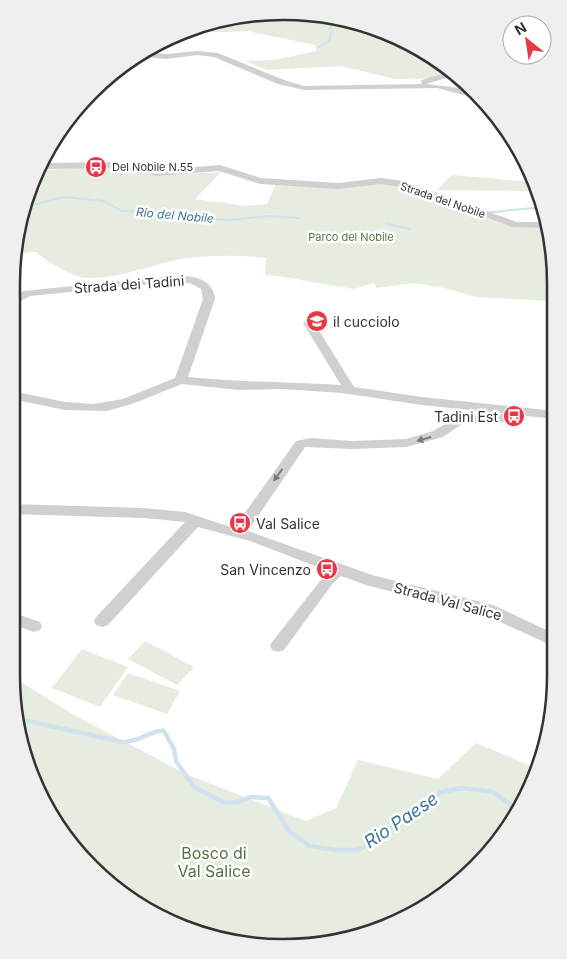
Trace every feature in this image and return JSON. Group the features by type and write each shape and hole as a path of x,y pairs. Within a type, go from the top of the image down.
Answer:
{"street":[{"path":"151,55 210,59 242,65 281,82 304,88 324,90 428,86 463,91"},
{"path":"445,75 424,81 428,86 468,95"},
{"path":"428,86 440,81 452,80"},
{"name":"Strada del Nobile","path":"48,166 120,165 157,172 220,168 260,181 338,186 388,182 411,186 516,225 540,225"},
{"name":"Strada dei Tadini","path":"20,297 28,293 172,279 194,280 207,287 210,293 182,380"},
{"path":"313,320 310,323 311,326 350,390"},
{"path":"20,397 62,405 98,408 119,405 182,380 239,386 282,384 350,390 422,401 547,415"},
{"path":"239,532 298,448 306,442 352,445 400,444 438,434 463,419 547,416"},
{"name":"Strada Val Salice","path":"20,509 175,514 218,529 239,532 338,570 487,609 547,637"},
{"path":"102,620 195,521"},
{"path":"278,646 328,579 338,570"},
{"path":"20,621 34,626"}],"green space":[{"path":"284,20 335,25 368,34 400,47 430,64 449,78 395,79 341,66 267,70 245,61 273,60 317,51 315,45 247,31 204,33 232,25 266,21"},
{"name":"Parco del Nobile","path":"114,167 166,175 221,172 195,199 246,206 267,204 276,184 382,183 409,188 502,224 519,227 541,227 545,249 547,301 476,297 444,288 414,283 377,288 374,283 354,289 265,274 266,258 245,256 181,259 125,274 84,278 62,269 36,252 22,253 29,215 37,192 39,191 40,183 47,170"},
{"path":"452,175 526,182 530,191 437,190"},
{"path":"145,641 194,667 177,685 128,659"},
{"path":"82,649 128,667 100,707 52,688"},
{"path":"128,673 180,691 167,714 113,695"},
{"name":"Bosco di Val Salice","path":"20,682 74,715 186,774 306,821 336,808 358,760 438,779 476,743 531,766 520,792 503,822 482,849 457,874 430,895 400,912 352,930 318,937 284,939 249,937 199,925 152,904 123,885 85,849 64,822 40,776 25,727"}],"waterway":[{"path":"319,47 329,41 332,30 329,29 333,25"},
{"name":"Rio del Nobile","path":"32,205 65,197 103,201 122,211 151,211 181,217 229,220 270,216 299,218"},
{"name":"Rio del Nobile","path":"484,213 536,208"},
{"name":"Rio del Nobile","path":"388,224 410,229"},
{"name":"Rio Paese","path":"23,718 28,721 122,742 128,742 155,732 164,731 174,749 176,761 194,787 225,803 238,802 250,797 268,798 289,831 310,846 336,850 358,850 396,825 409,811 422,807 441,792 462,788 493,792 513,806"}],"place":[{"name":"Del Nobile N.55","path":"96,167"},
{"name":"il cucciolo","path":"317,321"},
{"name":"Tadini Est","path":"514,416"},
{"name":"Val Salice","path":"240,523"},
{"name":"San Vincenzo","path":"327,569"}]}
